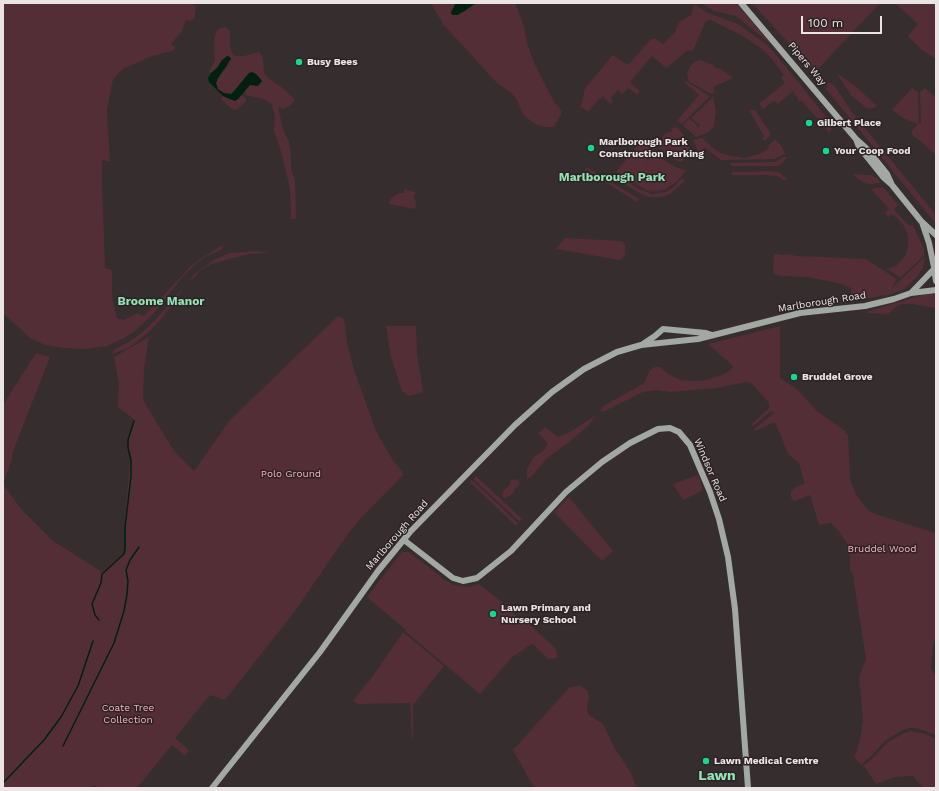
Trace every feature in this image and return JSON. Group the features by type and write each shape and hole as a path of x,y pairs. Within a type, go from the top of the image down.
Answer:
{"main road":[{"name":"Pipers Way","path":"741,3 856,140 859,147 921,221 936,235"},
{"name":"Pipers Way","path":"921,221 929,243 936,281"},
{"name":"Marlborough Road","path":"911,293 934,267"},
{"name":"Marlborough Road","path":"212,788 314,660 397,547 496,443 544,399 593,363 617,352 641,345 698,339 712,334 800,313 876,304 911,293 936,290"},
{"path":"661,330 668,330 671,332 672,336 666,342 660,340 658,334 661,330"},
{"name":"Marlborough Road","path":"668,330 706,332 712,334"},
{"name":"Marlborough Road","path":"641,345 658,334"},
{"name":"Windsor Road","path":"404,540 453,578 463,581 477,578 506,555 566,492 602,462 630,443 658,429 670,428 679,432 690,445 710,492 719,519 728,557 735,609 748,788"}],"green space":[{"path":"3,3 192,3 196,7 195,16 192,21 186,20 182,31 171,44 176,48 172,51 152,56 123,69 114,78 112,83 107,110 110,162 102,160 102,181 105,268 112,270 112,298 117,318 124,320 137,313 144,316 191,266 224,245 221,250 207,256 183,276 154,313 135,331 107,346 85,349 45,345 29,337 3,313"},
{"path":"431,3 456,3 453,6 463,13 476,3 515,3 524,26 527,44 536,67 554,102 561,110 561,114 554,127 537,125 523,114 516,98 497,83 443,24"},
{"path":"701,3 736,3 772,45 736,16 714,11"},
{"path":"752,3 880,3 815,72"},
{"path":"895,3 936,3 936,59 922,50 908,36 918,24"},
{"path":"694,4 708,13 738,24 766,44 828,119 827,122 832,127 831,130 829,132 822,124 821,125 819,120 801,100 799,101 793,91 778,104 774,101 763,109 760,106 760,102 785,83 781,78 784,75 762,49 743,36 711,20 708,20 705,23 693,51 688,50 666,68 652,56 630,82 640,91 637,95 629,88 622,94 618,90 611,98 613,101 610,104 603,96 588,112 580,106 586,87 612,56 627,64 630,63 651,39 656,39 663,44 675,32 679,22 691,15"},
{"path":"225,27 230,32 230,46 232,53 235,56 244,56 259,52 263,58 264,73 295,100 291,105 283,109 278,107 283,129 289,142 291,169 295,180 296,219 291,219 290,189 281,151 274,131 275,117 272,104 263,99 246,95 245,91 250,85 261,83 261,79 259,76 249,73 231,94 224,94 218,89 216,83 229,64 222,60 217,68 211,73 209,71 215,61 215,36 218,29"},
{"path":"699,60 714,65 714,67 721,69 733,78 713,87 715,92 712,94 689,82 687,74 688,70 693,63"},
{"path":"839,75 853,84 877,106 870,109 865,107 851,95 838,76"},
{"path":"685,81 710,96 682,124 677,121 699,95 684,82"},
{"path":"829,82 834,85 851,111 936,215 936,224 826,89"},
{"path":"912,88 918,92 919,124 921,123 920,92 925,88 936,98 936,155 911,134 913,129 918,124 905,119 892,110"},
{"path":"223,96 230,100 238,99 243,96 247,100 235,110 223,101 221,98"},
{"path":"713,97 716,112 714,126 709,132 696,137 683,125 689,118 697,125 696,126 698,128 700,125 691,118"},
{"path":"749,110 755,110 771,134 765,141 762,138 764,136"},
{"path":"677,127 684,135 689,145 689,154 681,162 670,157 660,149 658,143 661,143 664,134 672,131 671,128"},
{"path":"644,138 651,145 644,171 651,148 655,153 671,165 686,171 676,182 666,189 658,191 646,190 616,172"},
{"path":"702,138 718,152 744,158 767,150 769,148 768,146 775,139 782,147 785,154 774,159 721,160 705,148 699,154 693,140"},
{"path":"787,157 782,164 778,166 731,166 731,163 775,162"},
{"path":"587,167 639,199 637,202 585,169"},
{"path":"773,171 780,173 787,179 784,180 777,176 764,175 732,175 732,172"},
{"path":"614,173 639,189 652,194 666,192 674,187 682,178 685,181 670,194 661,197 649,197 616,179"},
{"path":"852,174 871,175 877,178 881,183 864,183"},
{"path":"883,187 898,205 894,209 896,212 909,226 913,225 924,249 924,256 901,277 887,269 896,266 904,258 908,248 908,235 904,226 897,218 891,214 888,217 885,213 889,209 871,189"},
{"path":"404,189 416,193 413,196 416,202 415,209 389,204 391,198 399,193 404,193"},
{"path":"565,238 622,241 625,244 625,255 620,260 556,249"},
{"path":"256,251 270,253 249,254 211,264 201,270 190,282 192,277 197,272 215,259 230,253"},
{"path":"774,254 866,259 895,278 896,280 892,288 925,257 923,268 916,278 904,289 886,296 884,295 852,302 851,288 842,284 808,277 779,276 773,273"},
{"path":"183,290 162,318 147,334 128,348 112,354 115,349 143,332 160,315 176,295"},
{"path":"926,294 936,294 936,308 902,304 897,306 888,314 866,312"},
{"path":"338,316 344,319 347,342 354,370 376,431 392,459 404,474 360,519 345,538 295,611 225,700 210,695 175,738 189,750 185,756 172,745 137,788 98,788 94,785 92,788 3,788 3,484 22,510 55,543 102,572 126,551 125,519 131,453 127,450 130,433 135,420 118,407 119,383 114,357 149,337 144,368 143,400 174,451 194,471 230,420"},
{"path":"386,326 416,326 417,354 423,391 421,393 408,396 402,391 391,357"},
{"name":"Bruddel Wood","path":"780,326 780,378 797,389 817,411 845,431 848,436 850,480 862,503 869,511 878,515 936,533 936,635 933,646 931,669 936,676 936,735 916,728 909,728 901,731 886,740 861,765 854,756 857,751 863,720 859,677 866,659 853,574 850,570 850,548 831,523 819,525 810,495 794,501 791,497 791,491 797,486 805,484 799,463 788,454 775,422 755,431 754,429 774,413 771,411 753,426 751,425 769,408 769,403 751,383 746,382 717,388 671,392 656,390 643,392 603,412 600,410 605,405 644,383 650,370 655,367 660,367 668,374 681,380 706,380 722,375 730,371 733,366 708,344"},
{"path":"36,353 50,357 12,454 13,456 3,484 3,405"},
{"path":"596,415 588,426 547,458 531,477 527,479 527,470 534,457 543,451 548,444 538,433 545,427 558,437 570,432"},
{"path":"698,475 702,491 683,500 673,484"},
{"path":"476,476 522,519 520,522 473,479"},
{"path":"516,479 520,483 511,495 505,498 502,496 503,491 510,484 511,480"},
{"path":"472,480 518,523 516,526 470,482"},
{"path":"569,497 613,551 602,561 554,512"},
{"path":"402,552 409,552 445,580 454,585 470,587 479,584 514,614 528,623 555,648 558,656 556,658 548,659 533,644 526,647 513,656 480,694 367,597"},
{"path":"403,632 444,666 413,705 413,738 410,703 358,704 353,701 372,677"},
{"path":"580,686 587,690 589,697 587,710 589,715 603,724 615,749 630,771 637,788 534,788 513,750 570,687"},
{"path":"910,731 923,733 936,739 936,788 923,788 913,776 895,777 876,784 865,767 862,767 887,743"}],"shaded area":[{"path":"456,3 476,3 458,15 452,15 451,12"},
{"path":"227,56 231,59 218,78 216,83 218,89 224,93 231,94 249,73 252,72 262,81 258,86 250,85 235,101 223,96 209,82 208,78"}],"waterway":[{"path":"99,620 95,615 92,604 101,583 102,574 124,554 125,549 125,528 131,476 131,460 128,440 134,421"},
{"path":"63,746 114,643 124,611 127,594 128,581 126,570 130,560 139,547"},
{"path":"3,783 44,740 61,717 78,686 93,641"}],"place":[{"name":"Busy Bees","path":"299,62"},
{"name":"Gilbert Place","path":"809,123"},
{"name":"Marlborough Park Construction Parking","path":"591,148"},
{"name":"Your Coop Food","path":"826,151"},
{"name":"Bruddel Grove","path":"794,377"},
{"name":"Lawn Primary and Nursery School","path":"493,614"},
{"name":"Lawn Medical Centre","path":"706,761"}],"district":[{"name":"Marlborough Park","path":"612,177"},
{"name":"Broome Manor","path":"161,301"},
{"name":"Lawn","path":"717,776"}],"park label":[{"name":"Polo Ground","path":"291,474"},
{"name":"Coate Tree Collection","path":"128,714"}]}
